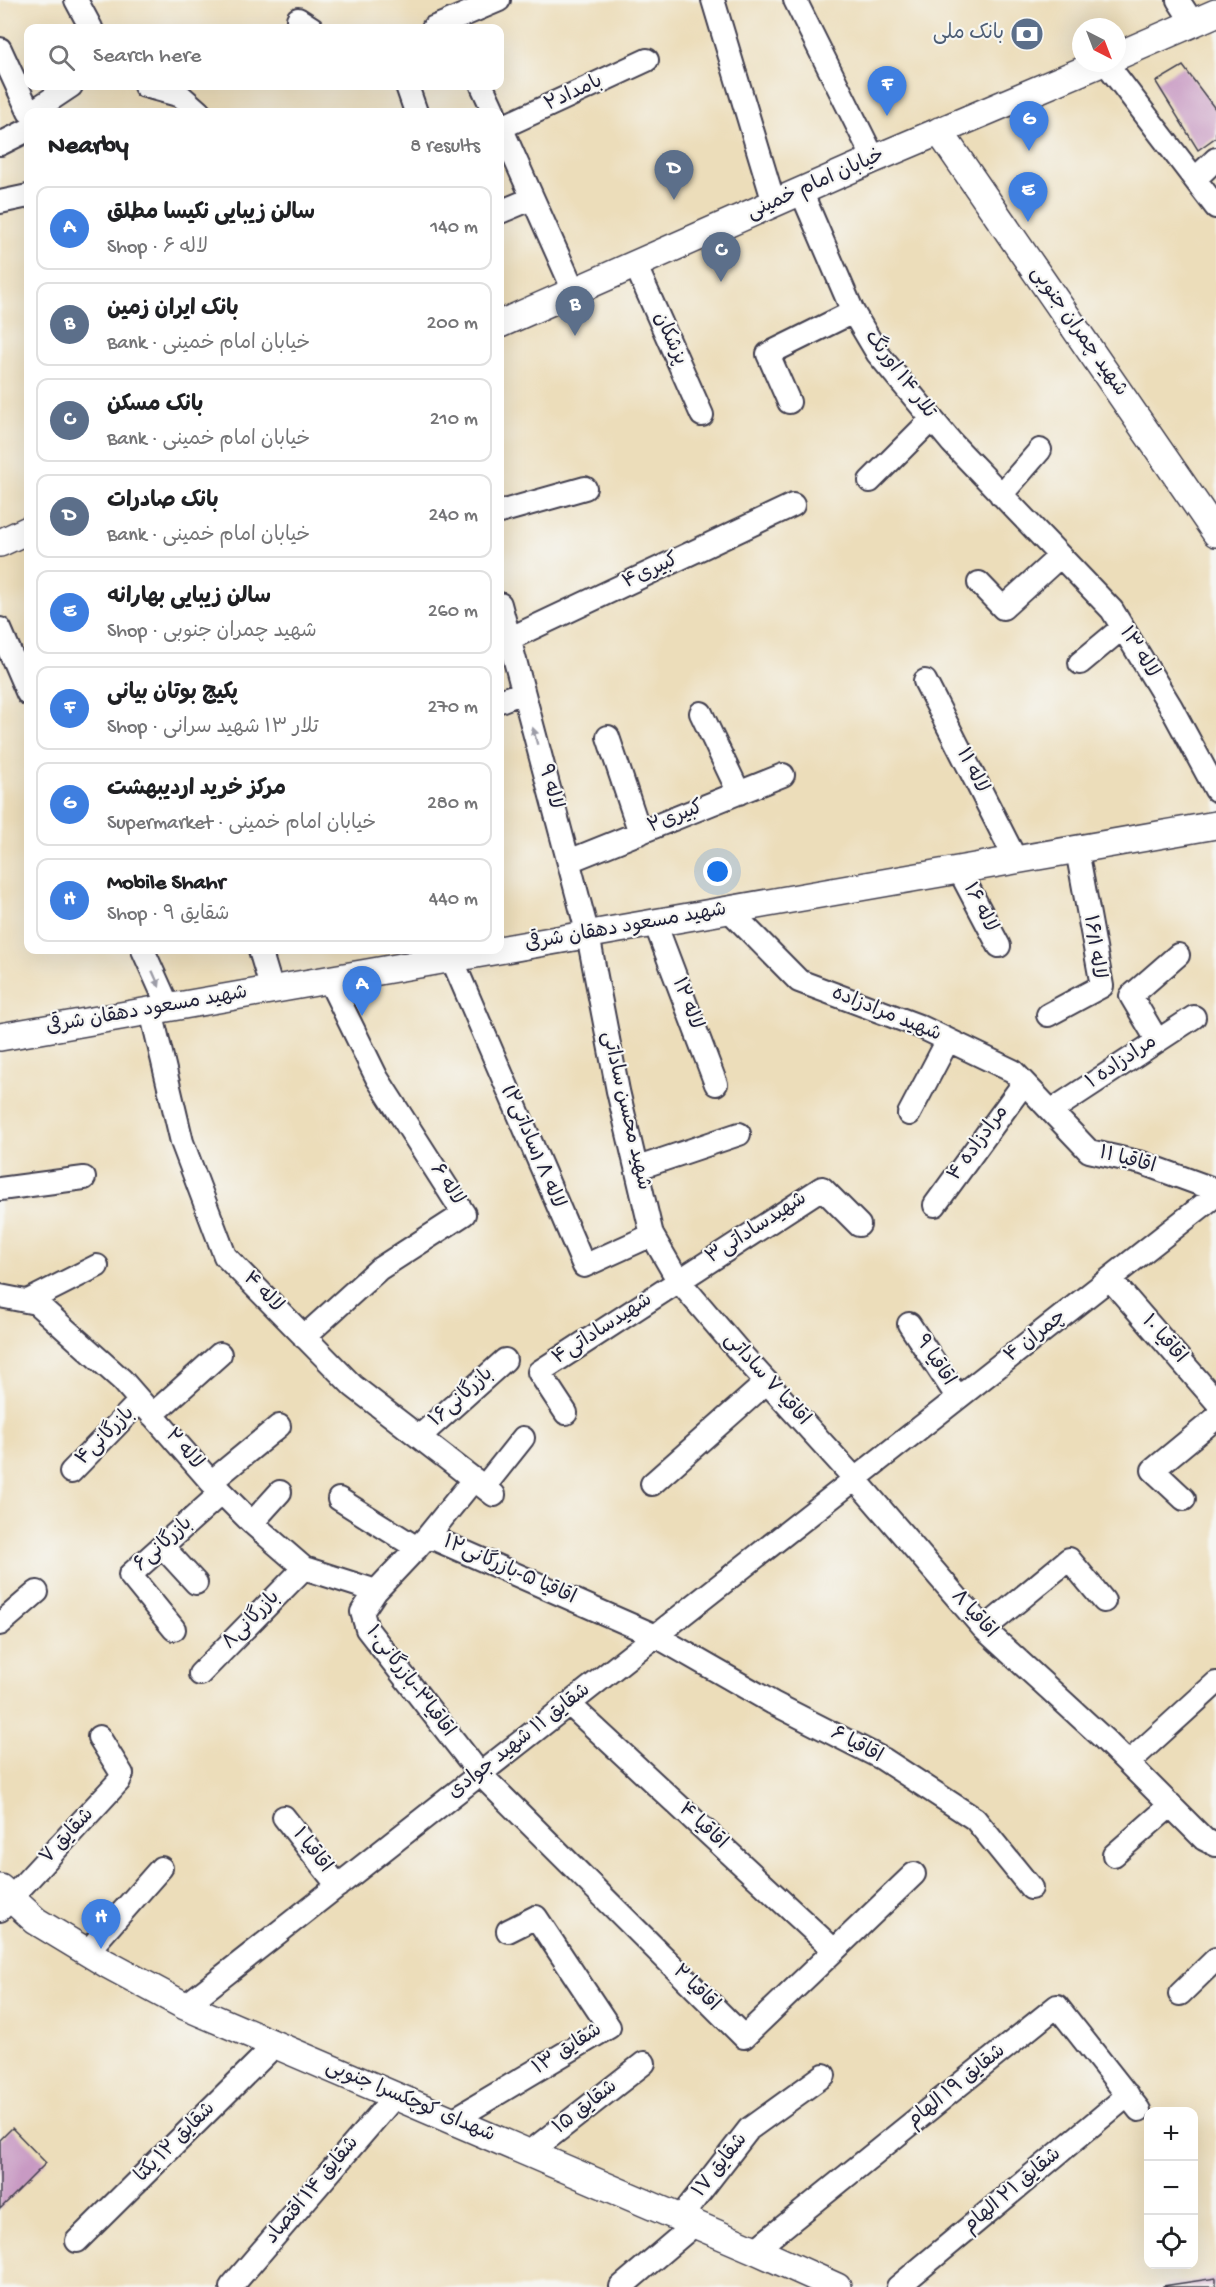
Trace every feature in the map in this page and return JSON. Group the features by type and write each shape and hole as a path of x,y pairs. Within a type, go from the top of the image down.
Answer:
{"main road":[{"path":"1126,52 1205,18"},
{"name":"خیابان امام خمینی","path":"504,322 874,159 1080,72"},
{"name":"شهید چمران جنوبی","path":"939,131 1216,533"},
{"path":"0,543 24,532"},
{"name":"شهید مسعود دهقان شرقی","path":"504,947 588,935 1216,825"},
{"name":"شهید مسعود دهقان شرقی","path":"0,1037 329,980 439,956"},
{"name":"شهدای کوچکسرا جنوبی","path":"4,1899 87,1952 185,2006 837,2287"}],"street":[{"path":"76,0 89,24"},
{"path":"448,20 499,0"},
{"path":"713,0 774,203"},
{"path":"795,0 874,159"},
{"path":"1178,0 1205,18"},
{"path":"0,49 29,108"},
{"name":"بامداد۲","path":"504,120 647,60"},
{"path":"1113,72 1216,207"},
{"path":"37,108 65,90"},
{"path":"408,90 415,108"},
{"path":"484,90 492,108"},
{"path":"182,91 196,108"},
{"path":"0,144 24,132"},
{"path":"504,136 574,291"},
{"path":"1195,179 1216,159"},
{"name":"تلار ۱۴ اورنگ","path":"801,191 853,312 878,354 1036,533"},
{"path":"0,202 24,197"},
{"path":"504,210 531,199"},
{"name":"پزشکان","path":"635,264 702,415"},
{"path":"789,402 768,354 853,312"},
{"path":"870,481 933,419"},
{"path":"1001,495 1040,450"},
{"path":"504,511 585,488"},
{"name":"کبیری۴","path":"509,639 793,505"},
{"name":"لاله ۱۳","path":"1036,533 1112,610 1171,707 1216,790"},
{"path":"979,582 1003,608 1059,556"},
{"name":"لاله ۹","path":"504,620 588,935"},
{"path":"0,628 24,685"},
{"path":"1080,663 1122,628"},
{"name":"لاله ۱۱","path":"925,681 1016,860"},
{"path":"504,699 523,692"},
{"path":"701,713 739,793"},
{"path":"608,737 640,833"},
{"name":"کبیری۲","path":"569,861 783,775"},
{"name":"لاله ۱۶/۱","path":"1048,1015 1102,986 1077,850"},
{"name":"لاله ۱۶","path":"959,870 999,946"},
{"name":"شهید مرادزاده","path":"729,910 799,981 919,1026 1013,1071 1051,1111"},
{"name":"لاله ۱۲","path":"655,923 716,1084"},
{"name":"شهید محسن ساداتی","path":"588,935 618,1091 652,1235 678,1280"},
{"name":"لاله ۴","path":"144,954 160,1009 182,1142 225,1256 353,1386 484,1487"},
{"path":"261,954 272,990"},
{"path":"1156,1040 1131,996 1178,955"},
{"name":"لاله ۸ (ساداتی۲)","path":"439,956 584,1266 652,1235"},
{"name":"لاله ۶","path":"304,1337 379,1269 464,1214 377,1078 329,980"},
{"name":"مرادزاده ۱","path":"1051,1111 1194,1017"},
{"path":"909,1114 948,1040"},
{"name":"مرادزاده ۴","path":"935,1205 1024,1083"},
{"name":"اقاقیا ۱۱","path":"1051,1111 1089,1151 1142,1163 1216,1190"},
{"path":"638,1168 739,1134"},
{"path":"0,1189 84,1178"},
{"name":"شهیدساداتی۳","path":"678,1280 822,1188 859,1225"},
{"name":"چمران ۴","path":"855,1479 1216,1195"},
{"path":"28,1301 98,1266"},
{"name":"اقاقیا ۱۰","path":"1110,1279 1216,1401"},
{"name":"اقاقیا ۷ ساداتی","path":"678,1280 855,1479"},
{"name":"شهیدساداتی۴","path":"566,1413 539,1372 678,1280"},
{"name":"لاله ۲","path":"0,1296 36,1303 122,1380 216,1488 304,1568 376,1591"},
{"name":"اقاقیا ۹","path":"909,1324 958,1398"},
{"name":"بازرگانی۴","path":"71,1472 146,1408 220,1354"},
{"name":"بازرگانی۱۶","path":"419,1437 505,1360"},
{"path":"652,1484 767,1382"},
{"path":"1184,1499 1153,1470 1216,1418"},
{"name":"بازرگانی۶","path":"174,1629 130,1575 162,1546 216,1488 279,1426"},
{"name":"اقاقیا ۵-بازرگانی۱۲","path":"523,1438 484,1487 423,1542 656,1636"},
{"name":"اقاقیا ۸","path":"855,1479 984,1629 1104,1739 1204,1839 1216,1845"},
{"name":"شقایق ۱۱ شهید جوادی","path":"185,2006 855,1479"},
{"path":"252,1523 280,1492"},
{"path":"339,1499 423,1542"},
{"name":"اقاقیا۳-بازرگانی۱۰","path":"423,1542 376,1591 362,1612 367,1629 480,1774"},
{"path":"162,1546 196,1583"},
{"path":"984,1629 1069,1559 1104,1601"},
{"name":"بازرگانی۸","path":"200,1674 304,1568"},
{"path":"2,1617 38,1592"},
{"name":"اقاقیا ۶","path":"656,1636 773,1703 883,1759 975,1819 1031,1888"},
{"path":"1128,1763 1216,1683"},
{"name":"اقاقیا ۴","path":"569,1704 834,1950"},
{"name":"شقایق ۷","path":"4,1899 119,1781 122,1774 99,1737"},
{"name":"اقاقیا ۲","path":"480,1774 744,2037 914,1874"},
{"path":"1114,1855 1171,1805"},
{"name":"اقاقیا ۱","path":"284,1817 338,1886"},
{"path":"87,1952 161,1868"},
{"name":"شقایق ۱۳","path":"453,2120 609,2027 536,1917 508,1931"},
{"path":"1180,1994 1216,1959"},
{"name":"شقایق ۱۹ الهام","path":"755,2250 1058,2007 1134,2103"},
{"name":"شقایق ۱۲ یکتا","path":"77,2241 275,2045"},
{"name":"شقایق ۱۵","path":"529,2153 644,2063"},
{"name":"شقایق ۱۷","path":"621,2287 688,2221 749,2129 824,2076"},
{"name":"شقایق ۱۴ اقتصاد","path":"231,2287 395,2096"},
{"name":"شقایق ۲۱ الهام","path":"898,2287 1134,2103"}],"building":[{"path":"1183,66 1216,110 1216,137 1198,150 1156,82"},
{"path":"12,2128 46,2163 0,2209 0,2140"},
{"path":"1216,2278 1216,2287 1163,2287 1163,2286"}],"place":[{"name":"بانک ملی","path":"1027,34"},
{"name":"پکیج بوتان بیانی","path":"887,116"},
{"name":"مرکز خرید اردیبهشت","path":"1029,151"},
{"name":"بانک صادرات","path":"674,200"},
{"name":"سالن زیبایی بهارانه","path":"1028,222"},
{"name":"بانک مسکن","path":"721,282"},
{"name":"بانک ایران زمین","path":"575,336"},
{"name":"سالن زیبایی نکیسا مطلق","path":"362,1016"},
{"name":"Mobile Shahr","path":"101,1949"}]}
